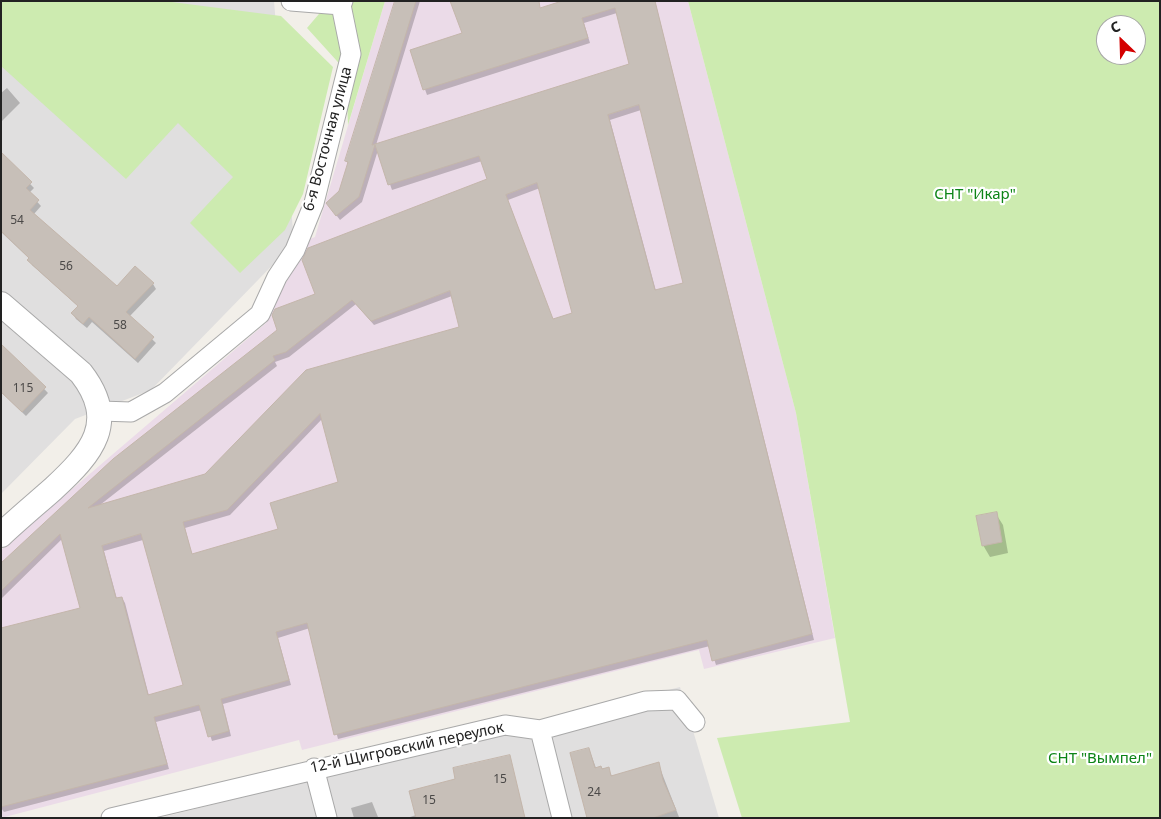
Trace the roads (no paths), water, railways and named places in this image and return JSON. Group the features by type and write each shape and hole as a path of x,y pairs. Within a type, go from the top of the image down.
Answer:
{"street":[{"path":"291,1 342,3"},
{"name":"6-я Восточная улица","path":"100,410 131,412 165,393 260,314 277,277 295,250 314,203 351,54 342,3"},
{"path":"1,304 81,373 90,385 100,410 100,424 90,450 74,470 1,535"},
{"name":"12-й Щигровский переулок","path":"114,817 314,768 505,725 540,730 646,701 677,700 695,722"},
{"path":"540,730 562,818"},
{"path":"314,768 327,818"}],"park label":[{"name":"СНТ \"Икар\"","path":"975,195"},
{"name":"СНТ \"Вымпел\"","path":"1100,759"}]}
